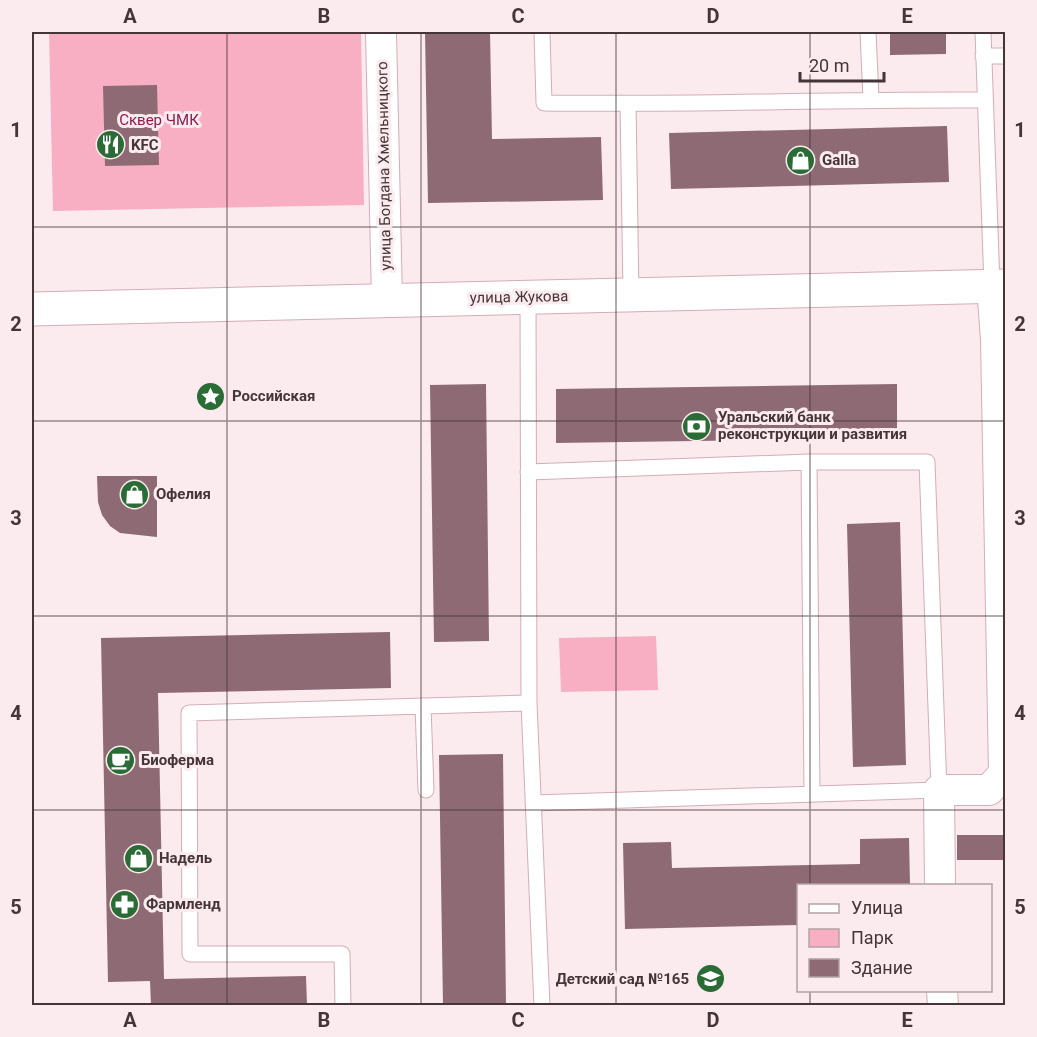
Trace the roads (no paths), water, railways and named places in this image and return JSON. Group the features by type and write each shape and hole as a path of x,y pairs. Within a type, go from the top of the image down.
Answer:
{"main road":[{"name":"улица Жукова","path":"32,309 999,286"}],"street":[{"name":"улица Богдана Хмельницкого","path":"381,32 387,300"},
{"path":"940,884 939,790 989,790 1004,773 996,339 999,286"}],"lane":[{"path":"542,32 544,103 985,100"},
{"path":"868,32 871,99"},
{"path":"983,32 985,100 999,286"},
{"path":"983,56 1005,56"},
{"path":"628,104 632,295"},
{"path":"528,297 529,703 542,1005"},
{"path":"808,462 812,794"},
{"path":"528,472 808,462 927,462 939,790 533,803"},
{"path":"343,1005 342,954 190,954 189,712 529,703"},
{"path":"423,706 426,790"}],"place":[{"name":"KFC","path":"110,145"},
{"name":"Galla","path":"801,160"},
{"name":"Российская","path":"211,396"},
{"name":"Уральский банк реконструкции и развития","path":"697,426"},
{"name":"Офелия","path":"135,494"},
{"name":"Биоферма","path":"120,760"},
{"name":"Надель","path":"138,858"},
{"name":"Фармленд","path":"125,904"},
{"name":"Детский сад №165","path":"710,979"}],"park label":[{"name":"Сквер ЧМК","path":"159,120"}]}
